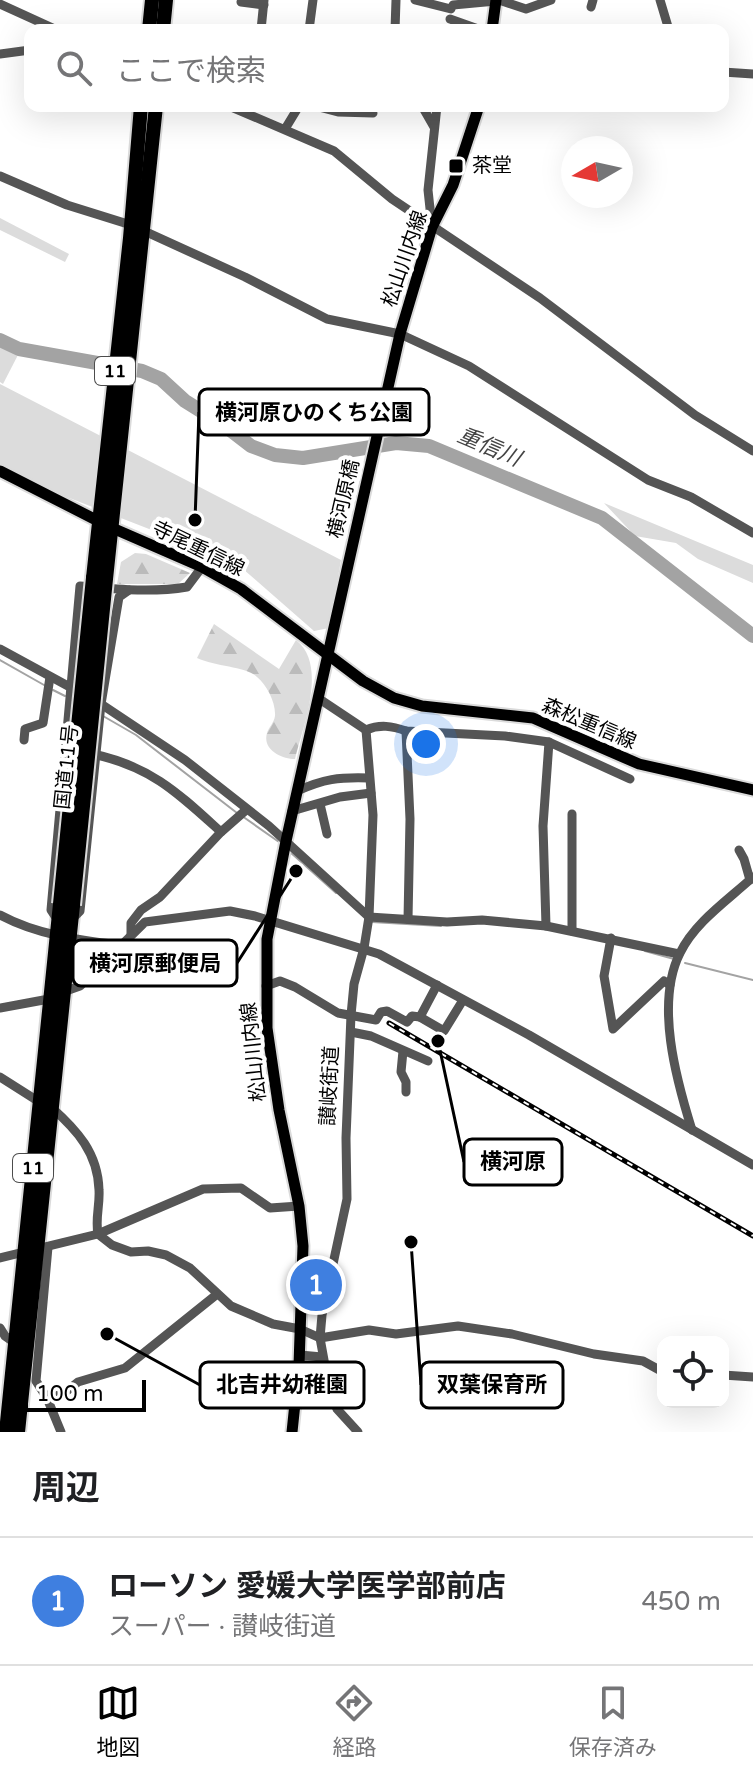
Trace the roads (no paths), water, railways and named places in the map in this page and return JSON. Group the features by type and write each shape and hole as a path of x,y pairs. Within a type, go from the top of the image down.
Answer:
{"highway":[{"path":"150,24 152,0"},
{"path":"164,24 166,0"},
{"name":"国道11号","path":"136,235 141,112"},
{"name":"国道11号","path":"18,1432 37,1248 49,999 64,920 136,235 155,112"},
{"name":"国道11号","path":"46,1105 63,992 64,920"},
{"name":"国道11号","path":"6,1432 15,1343 37,1248"}],"main road":[{"path":"493,24 497,0"},
{"name":"松山川内線","path":"400,334 432,227 453,185 477,112"},
{"name":"横河原橋","path":"334,624 400,334"},
{"name":"寺尾重信線","path":"0,471 104,524 202,567 241,589 328,653"},
{"name":"松山川内線","path":"292,1432 299,1360 303,1246 299,1206 275,1085 267,1028 266,986 270,922 334,624"},
{"name":"森松重信線","path":"328,653 380,692 407,702 533,718 639,764 753,790"}],"street":[{"path":"310,24 313,0"},
{"path":"395,24 396,0"},
{"path":"415,0 451,12 471,24"},
{"path":"451,12 497,0 526,9 551,0"},
{"path":"660,0 667,24"},
{"path":"241,2 264,3 262,24"},
{"path":"0,4 44,24"},
{"path":"0,54 24,51"},
{"path":"729,72 753,74"},
{"path":"244,112 334,151 392,199 540,298 695,415 753,451"},
{"path":"285,129 295,112"},
{"path":"338,112 373,113"},
{"path":"425,112 434,127"},
{"path":"432,227 428,190 436,112"},
{"path":"0,176 136,235 245,277 327,319 400,334 469,366 648,480 691,497 753,533"},
{"path":"120,945 64,920 51,910 80,586 129,590 187,587 202,567"},
{"path":"0,915 20,926 64,920 80,911 101,704 119,597 129,590"},
{"path":"0,649 101,704 185,760 286,841 369,920 482,920 546,926 679,954"},
{"path":"24,740 25,729 43,723 50,677"},
{"path":"318,698 366,730 376,726 396,727 406,731 505,736 549,742 630,779"},
{"name":"讃岐街道","path":"358,1432 337,1409 325,1371 320,1338 322,1315 347,1199 351,1015 354,984 369,920 373,863 366,730"},
{"path":"406,731 410,819 408,919"},
{"path":"546,926 543,826 549,742"},
{"path":"66,748 120,760 168,784 221,832"},
{"path":"297,791 337,777 369,778"},
{"path":"292,811 340,797 371,793"},
{"path":"320,804 327,834"},
{"path":"131,934 131,923 141,910 160,897 246,810"},
{"path":"572,814 572,931"},
{"path":"692,1130 675,1062 668,1006 670,985 679,954 697,929 751,879 739,850"},
{"path":"63,992 80,986 145,922 230,911 364,948 529,1035 753,1165"},
{"path":"611,941 604,976 613,1029 664,981 670,985"},
{"path":"266,986 280,981 338,1013 376,1020"},
{"path":"420,1017 437,985"},
{"path":"0,1008 49,999"},
{"path":"371,1036 381,1012 387,1011 407,1022 412,1016 420,1017 444,1031 463,1000"},
{"path":"351,1032 371,1036 428,1061"},
{"path":"403,1051 401,1072 406,1082 406,1092"},
{"path":"0,1077 46,1105 79,1133 98,1177 100,1194 95,1220 98,1234 112,1245 131,1252 148,1251 166,1255 190,1268 231,1306 273,1324 300,1329 320,1338 369,1330 396,1334 458,1326 643,1361 657,1369"},
{"path":"0,1258 98,1234 203,1189 241,1188 270,1208 299,1206"},
{"path":"37,1248 36,1381 61,1432"},
{"path":"47,1398 63,1394 78,1382 125,1368 216,1295"},
{"path":"0,1328 15,1343"},
{"path":"299,1360 322,1357"},
{"path":"299,1360 325,1371"},
{"path":"729,1375 753,1377"}],"waterway":[{"name":"重信川","path":"0,340 19,349 142,371 161,379 185,401 251,446 275,455 303,458 396,443 429,446 602,518 753,636"},
{"path":"0,660 44,685"},
{"path":"53,690 65,696"},
{"path":"103,716 136,735 237,813"},
{"path":"242,816 279,842"},
{"path":"290,852 336,893"},
{"path":"372,922 441,926"},
{"path":"645,951 674,959"},
{"path":"685,963 753,980"}],"railway":[{"path":"389,1023 753,1236"}],"place":[{"name":"茶堂","path":"456,166"},
{"name":"横河原ひのくち公園","path":"195,520"},
{"name":"横河原郵便局","path":"296,871"},
{"name":"横河原","path":"438,1041"},
{"name":"双葉保育所","path":"411,1242"},
{"name":"ローソン 愛媛大学医学部前店","path":"316,1285"},
{"name":"北吉井幼稚園","path":"107,1334"}]}
